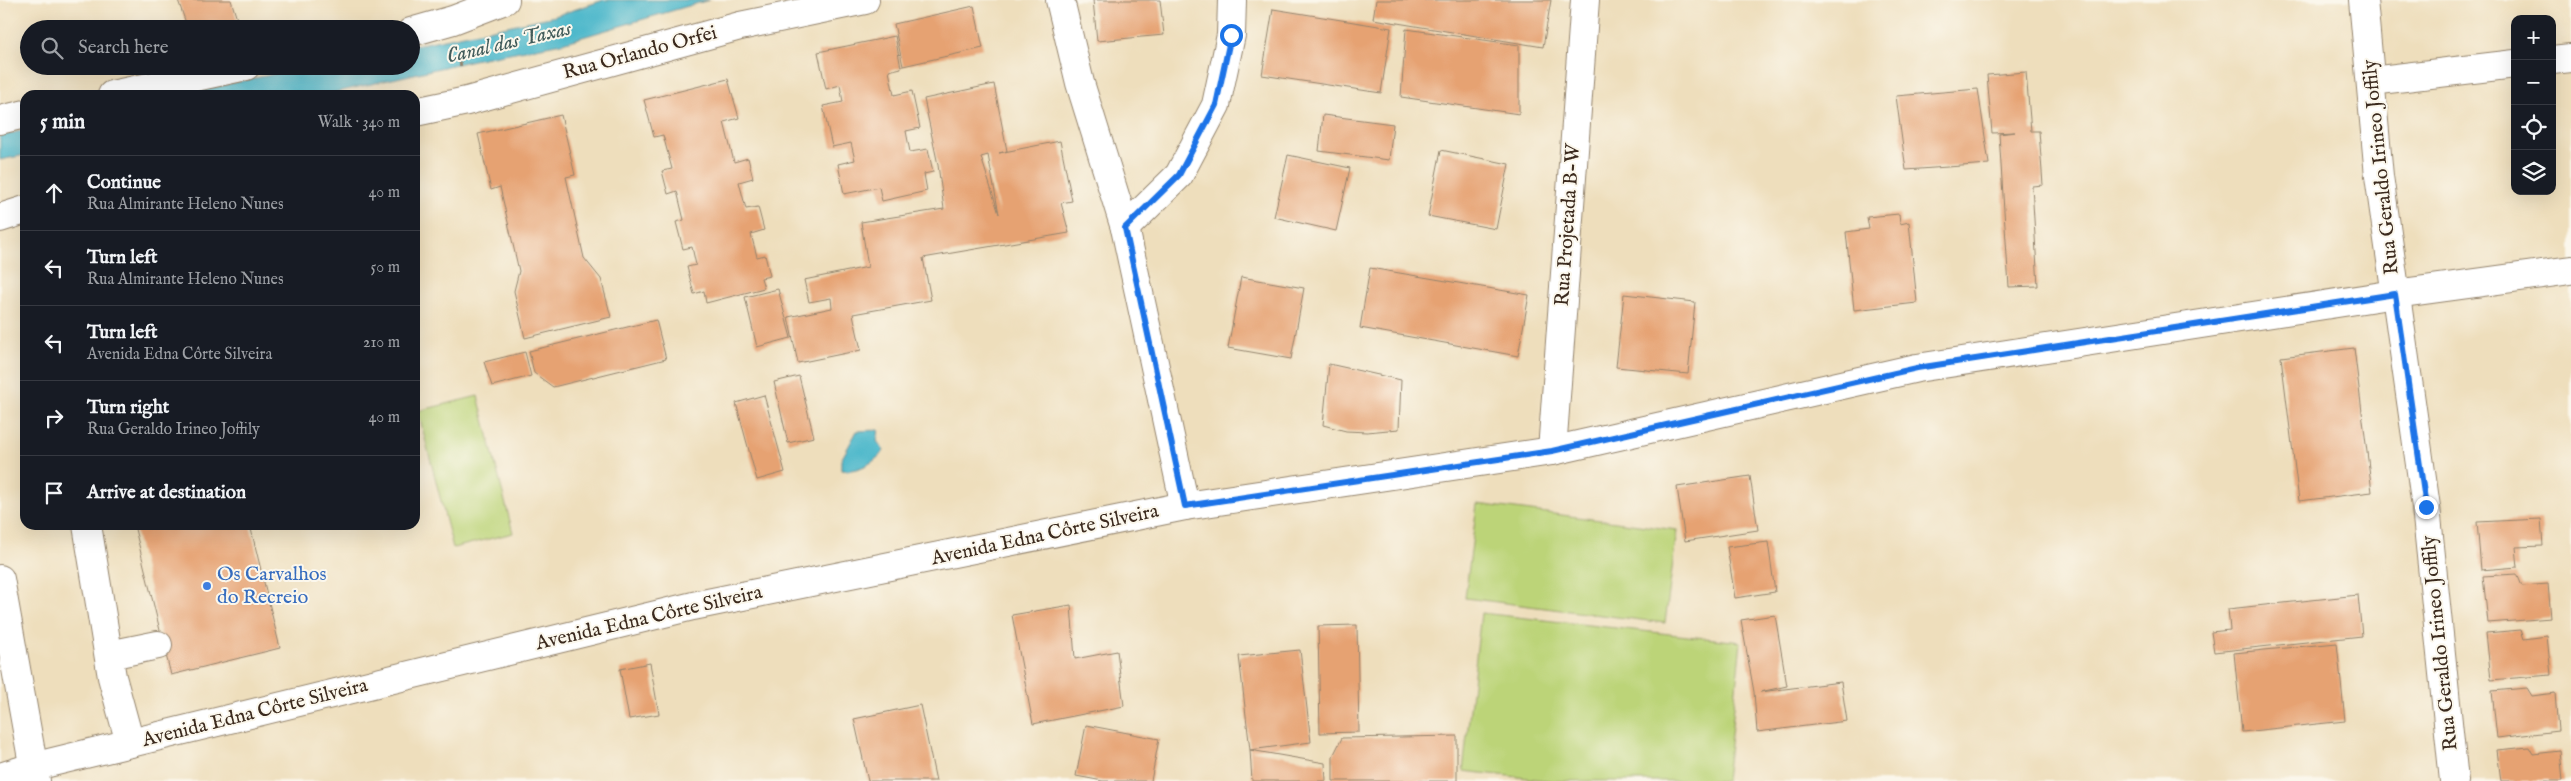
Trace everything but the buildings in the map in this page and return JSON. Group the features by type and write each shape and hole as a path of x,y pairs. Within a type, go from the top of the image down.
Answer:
{"street":[{"path":"420,29 453,20 505,0"},
{"name":"Rua Orlando Orfei","path":"420,111 467,100 740,26 865,0"},
{"path":"1060,0 1080,83 1125,228 1185,506"},
{"path":"1125,228 1179,175 1216,105 1231,35 1232,0"},
{"name":"Rua Projetada B-W","path":"1552,451 1585,0"},
{"name":"Rua Geraldo Irineo Joffily","path":"2363,0 2379,176 2426,507 2454,781"},
{"path":"2556,60 2571,58"},
{"path":"2371,81 2511,64"},
{"path":"135,90 204,75"},
{"path":"0,120 20,115"},
{"path":"0,218 20,212"},
{"name":"Avenida Edna Côrte Silveira","path":"0,777 34,774 130,743 694,606 1185,506 1552,451 1917,368 2395,294 2571,270"},
{"path":"88,530 109,655 130,743"},
{"path":"0,579 34,774"},
{"path":"109,655 158,645"}],"path":[{"path":"458,50 463,76"}],"green space":[{"path":"478,396 513,533 453,548 420,419 420,410"},
{"path":"1477,504 1677,530 1665,623 1465,598"},
{"path":"1481,613 1741,642 1726,781 1554,781 1463,771"}],"water":[{"name":"Canal das Taxas","path":"604,0 709,0 562,43 420,73 420,44 555,16"},
{"path":"270,75 410,75 345,90 199,90"},
{"path":"20,131 20,156 0,160 0,136"},
{"path":"879,430 877,441 884,451 870,463 859,468 841,470 841,460 857,431"}],"place":[{"name":"Os Carvalhos do Recreio","path":"207,586"}],"route":[{"path":"1231,35 1216,105 1179,175 1125,228 1185,506 1552,451 1779,401 1917,368 2395,294 2426,507"}]}
